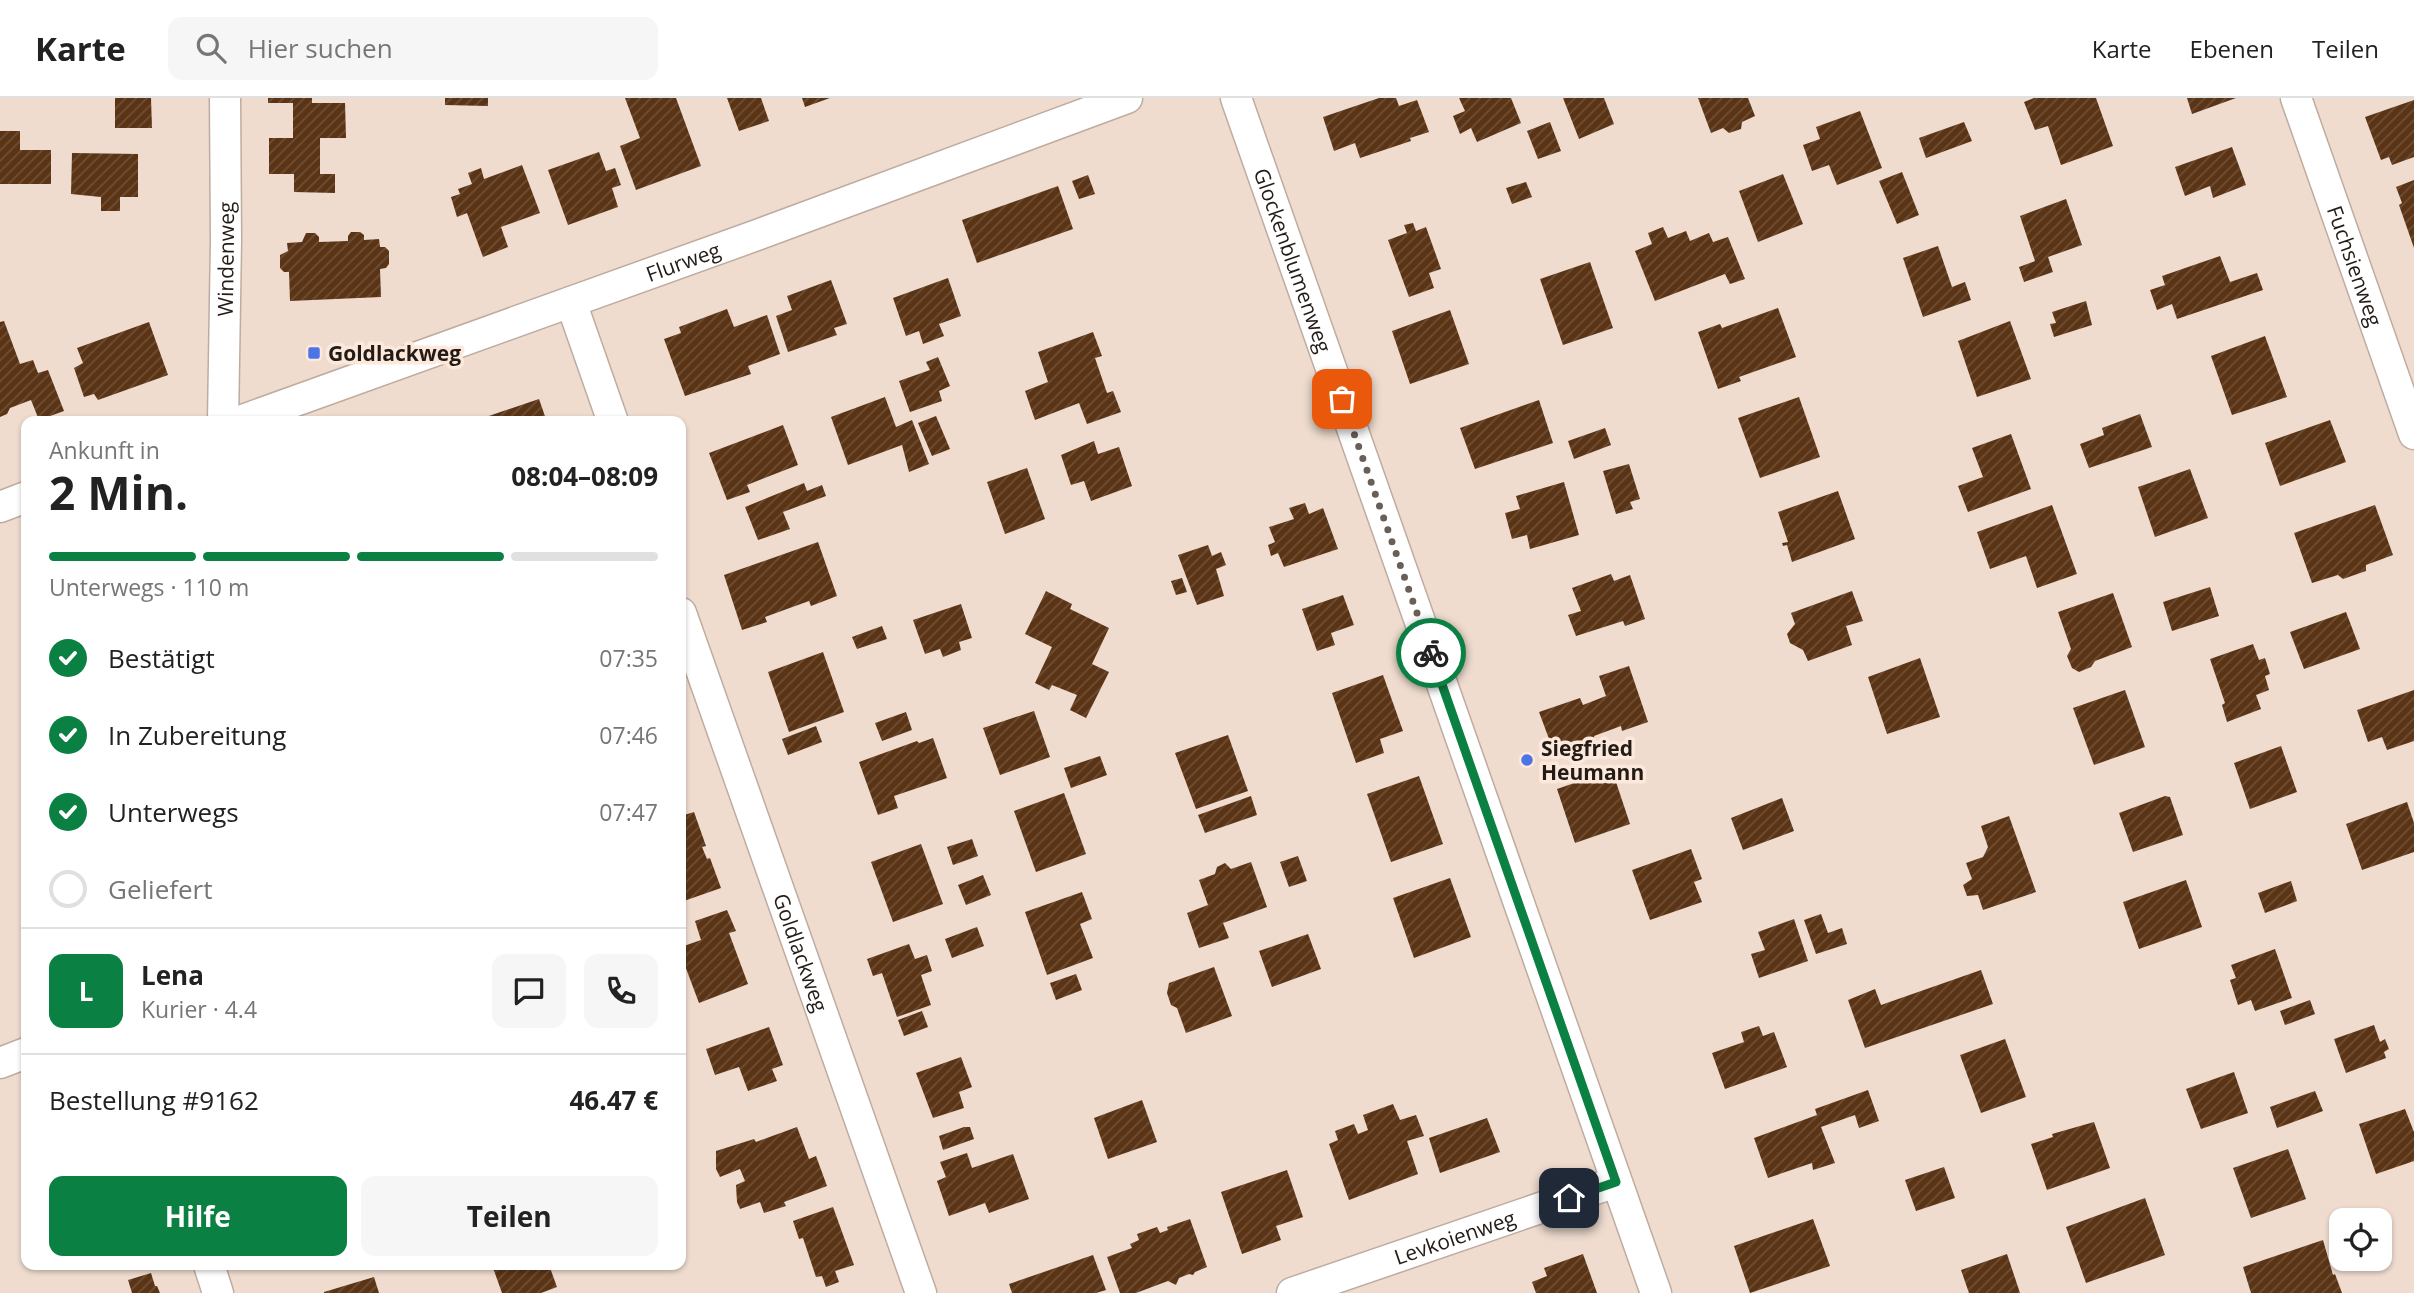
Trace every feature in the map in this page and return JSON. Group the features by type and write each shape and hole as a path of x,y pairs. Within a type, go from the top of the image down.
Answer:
{"street":[{"name":"Windenweg","path":"223,416 225,98"},
{"name":"Flurweg","path":"254,416 1127,98"},
{"name":"Glockenblumenweg","path":"1236,98 1656,1293"},
{"name":"Fuchsienweg","path":"2295,98 2414,434"},
{"path":"570,302 611,416"},
{"path":"0,507 21,499"},
{"name":"Goldlackweg","path":"686,627 921,1293"},
{"path":"0,1063 21,1056"},
{"name":"Levkoienweg","path":"1292,1293 1616,1182"},
{"path":"211,1270 218,1293"}],"building":[{"path":"115,98 151,98 152,128 115,128"},
{"path":"268,98 312,98 312,103 345,103 346,138 320,138 320,174 335,174 335,193 294,192 294,174 269,174 269,138 293,138 293,103 268,103"},
{"path":"445,98 488,98 488,106 445,105"},
{"path":"625,98 676,98 701,166 636,190 620,146 640,138"},
{"path":"727,98 761,98 769,121 739,131"},
{"path":"802,98 830,98 805,107"},
{"path":"1379,98 1396,98 1399,106 1417,100 1429,132 1360,158 1355,143 1334,151 1323,117"},
{"path":"1459,98 1511,98 1521,123 1477,142 1471,128 1460,134 1453,116 1465,111"},
{"path":"1563,98 1604,98 1614,124 1579,139"},
{"path":"1698,98 1748,98 1755,116 1742,122 1741,129 1729,133 1723,128 1711,133"},
{"path":"2034,98 2096,98 2113,146 2061,165 2048,126 2035,130 2024,102"},
{"path":"2187,98 2236,98 2192,114"},
{"path":"2414,100 2414,157 2392,165 2389,157 2381,160 2365,117"},
{"path":"1860,111 1882,168 1837,185 1829,165 1812,171 1803,145 1820,139 1816,127"},
{"path":"1550,122 1561,151 1538,159 1527,131"},
{"path":"1964,122 1972,141 1926,158 1919,138"},
{"path":"0,131 20,131 20,150 51,150 51,184 0,184"},
{"path":"2232,147 2246,185 2213,198 2210,186 2185,196 2175,167"},
{"path":"599,152 606,171 615,168 621,185 612,188 618,207 568,225 548,170"},
{"path":"72,153 138,154 138,197 120,197 120,211 101,211 101,197 71,194"},
{"path":"522,165 540,213 501,227 508,247 483,257 467,213 457,217 451,197 460,194 458,189 472,184 468,173 481,168 484,179"},
{"path":"1902,172 1919,215 1897,224 1879,181"},
{"path":"1783,174 1803,224 1758,242 1739,191"},
{"path":"1088,175 1095,194 1079,199 1072,181"},
{"path":"2414,180 2414,248 2399,205 2402,203 2396,187"},
{"path":"1526,182 1532,197 1512,204 1506,188"},
{"path":"1058,186 1073,229 977,263 962,220"},
{"path":"2066,199 2082,245 2048,257 2053,272 2024,282 2019,267 2035,261 2020,216"},
{"path":"1413,223 1416,231 1426,227 1441,269 1429,273 1434,288 1409,297 1388,240 1407,233 1404,225"},
{"path":"1663,227 1668,238 1686,231 1690,241 1709,233 1713,242 1728,237 1745,279 1730,284 1725,274 1655,301 1635,251 1652,244 1648,233"},
{"path":"351,232 360,232 364,235 364,240 379,239 380,247 389,251 389,264 380,269 381,297 290,301 289,272 280,268 280,255 288,251 287,243 302,242 306,233 315,233 319,242 348,241"},
{"path":"1938,246 1952,287 1965,282 1971,300 1923,317 1903,258"},
{"path":"2220,256 2230,282 2257,273 2263,290 2177,319 2172,304 2157,310 2150,290 2165,285 2162,276"},
{"path":"1590,262 1613,328 1563,345 1540,279"},
{"path":"948,278 961,316 939,324 944,336 923,344 919,331 906,336 893,298"},
{"path":"831,280 847,324 834,328 837,335 788,352 776,316 792,310 787,296"},
{"path":"2086,301 2092,325 2054,337 2050,324 2056,323 2052,312"},
{"path":"1778,308 1796,357 1739,377 1741,381 1718,389 1698,332 1720,324 1722,328"},
{"path":"727,309 734,327 767,315 780,354 748,366 751,374 685,396 664,339 681,333 679,327"},
{"path":"1450,310 1469,364 1410,384 1392,331"},
{"path":"4,321 20,364 33,360 38,373 48,370 64,411 50,416 37,416 31,400 10,408 7,414 0,417 0,322"},
{"path":"2010,321 2031,379 1977,397 1958,341"},
{"path":"149,322 168,375 98,400 94,394 84,397 74,368 83,363 77,348"},
{"path":"1093,332 1102,356 1095,358 1107,393 1113,391 1121,412 1087,424 1079,403 1035,420 1025,391 1048,382 1038,352"},
{"path":"2265,336 2287,397 2232,415 2211,356"},
{"path":"938,357 950,386 939,391 942,401 910,412 899,381 930,370 926,362"},
{"path":"885,397 896,427 912,420 929,464 909,472 902,445 848,465 831,417"},
{"path":"1799,397 1820,457 1760,478 1738,418"},
{"path":"539,399 545,416 489,416"},
{"path":"1539,400 1553,443 1475,469 1460,428"},
{"path":"2140,414 2152,447 2089,468 2080,444 2104,435 2102,428"},
{"path":"936,416 950,449 932,456 918,423"},
{"path":"2330,420 2346,462 2280,486 2265,443"},
{"path":"783,425 798,465 747,485 750,492 727,500 709,453"},
{"path":"1605,428 1611,445 1574,459 1568,441"},
{"path":"2011,434 2031,489 1968,512 1958,486 1983,477 1972,448"},
{"path":"1094,441 1098,454 1119,447 1132,486 1091,501 1084,481 1071,485 1061,455"},
{"path":"1629,464 1640,499 1630,502 1633,509 1616,514 1603,471"},
{"path":"1027,468 1045,519 1005,534 987,482"},
{"path":"2190,469 2208,518 2155,537 2138,487"},
{"path":"1564,482 1579,535 1530,549 1527,535 1512,539 1505,513 1520,509 1516,496"},
{"path":"804,483 807,491 822,485 826,496 783,512 790,529 758,540 745,507"},
{"path":"1838,491 1855,539 1792,562 1787,545 1783,546 1782,543 1788,542 1778,512"},
{"path":"1305,503 1309,514 1323,508 1338,549 1284,567 1278,553 1271,556 1268,545 1275,542 1269,527 1294,519 1289,508"},
{"path":"2052,505 2077,574 2037,588 2026,556 1990,569 1977,532"},
{"path":"2375,505 2393,555 2366,565 2366,571 2343,579 2338,575 2312,583 2294,533"},
{"path":"818,542 837,596 811,606 809,601 765,617 767,622 742,630 724,575"},
{"path":"1208,545 1212,556 1221,552 1226,565 1216,569 1224,596 1197,605 1178,555"},
{"path":"1611,574 1614,581 1630,575 1645,619 1625,626 1623,621 1576,636 1568,615 1581,611 1572,588"},
{"path":"1182,578 1187,592 1176,595 1171,581"},
{"path":"2210,587 2219,616 2172,631 2163,602"},
{"path":"1046,591 1072,604 1070,609 1109,628 1092,664 1109,672 1086,718 1070,710 1077,695 1052,685 1049,690 1035,683 1052,647 1025,634"},
{"path":"1852,591 1863,621 1846,626 1852,645 1808,661 1803,650 1790,643 1787,634 1795,624 1791,613"},
{"path":"2113,593 2132,647 2095,661 2091,667 2079,672 2072,668 2067,656 2071,649 2058,612"},
{"path":"1343,595 1354,625 1331,633 1335,645 1317,651 1302,609"},
{"path":"961,604 972,638 959,642 961,650 943,657 940,649 925,654 913,620"},
{"path":"2346,612 2360,649 2304,669 2290,632"},
{"path":"882,626 887,639 857,649 852,637"},
{"path":"2253,644 2259,660 2265,658 2270,674 2265,676 2269,690 2256,695 2261,709 2227,722 2222,705 2225,703 2210,659"},
{"path":"823,652 844,712 789,732 768,672"},
{"path":"1920,658 1940,717 1887,734 1868,677"},
{"path":"1629,666 1648,722 1622,731 1621,726 1594,736 1595,741 1555,755 1539,712 1580,698 1583,705 1606,696 1599,676"},
{"path":"1383,675 1403,731 1380,739 1384,753 1356,763 1332,693"},
{"path":"2125,690 2145,747 2094,765 2073,708"},
{"path":"2414,690 2414,741 2387,750 2382,737 2368,742 2357,710"},
{"path":"1034,711 1050,757 1000,775 983,728"},
{"path":"906,712 912,730 882,741 875,723"},
{"path":"816,726 822,742 788,755 782,739"},
{"path":"1228,735 1248,791 1196,809 1175,753"},
{"path":"933,738 947,778 894,796 898,808 878,815 859,762"},
{"path":"2281,746 2297,792 2250,809 2234,763"},
{"path":"1100,756 1107,775 1071,788 1064,768"},
{"path":"1612,770 1630,824 1575,843 1557,789"},
{"path":"1419,776 1443,844 1391,862 1367,794"},
{"path":"1064,793 1086,854 1036,872 1014,811"},
{"path":"1251,796 1257,815 1205,833 1198,815"},
{"path":"2165,796 2170,797 2183,835 2133,852 2119,813"},
{"path":"1782,798 1794,831 1743,850 1731,818"},
{"path":"2407,802 2414,823 2414,852 2362,870 2346,824"},
{"path":"694,812 706,846 702,847 707,859 710,858 721,888 686,900 686,814"},
{"path":"2009,816 2036,892 1983,910 1978,895 1967,896 1963,885 1972,879 1966,863 1983,857 1988,847 1981,826"},
{"path":"972,839 978,856 953,865 947,847"},
{"path":"921,844 943,904 893,922 871,862"},
{"path":"1691,849 1702,879 1694,882 1702,902 1650,920 1632,870"},
{"path":"1298,856 1307,881 1289,887 1280,862"},
{"path":"1251,862 1267,907 1223,923 1229,938 1199,948 1187,913 1208,905 1199,880 1215,874 1217,867 1225,863 1231,869"},
{"path":"983,875 991,895 966,905 958,885"},
{"path":"1450,878 1471,937 1414,958 1393,898"},
{"path":"2186,880 2202,927 2139,949 2123,902"},
{"path":"2291,881 2297,901 2265,913 2258,893"},
{"path":"1082,892 1092,919 1080,924 1093,958 1047,975 1025,912"},
{"path":"727,910 736,931 729,933 748,984 699,1003 686,968 686,945 701,940 695,921"},
{"path":"1821,914 1828,933 1842,928 1847,944 1816,954 1804,920"},
{"path":"1794,919 1808,961 1759,978 1751,954 1765,950 1758,932"},
{"path":"977,927 984,946 952,958 945,939"},
{"path":"1308,934 1321,969 1272,987 1259,951"},
{"path":"909,944 915,959 927,955 932,971 921,975 931,1005 897,1017 882,973 873,976 867,959"},
{"path":"2275,949 2292,998 2255,1011 2251,1000 2238,1005 2230,980 2236,978 2231,965"},
{"path":"1214,967 1232,1016 1186,1033 1177,1008 1171,1005 1167,993 1169,983"},
{"path":"1981,970 1993,1004 1865,1048 1848,1000 1875,989 1881,1005"},
{"path":"1076,974 1082,990 1056,1000 1050,983"},
{"path":"2310,1000 2315,1014 2285,1025 2280,1011"},
{"path":"922,1011 928,1027 904,1036 898,1020"},
{"path":"2374,1025 2380,1042 2385,1039 2389,1049 2384,1052 2386,1058 2346,1073 2334,1039"},
{"path":"1759,1026 1763,1036 1774,1032 1787,1067 1725,1089 1712,1053 1744,1042 1741,1032"},
{"path":"769,1027 783,1065 772,1069 777,1081 748,1091 739,1067 715,1075 706,1049"},
{"path":"2005,1039 2026,1097 1981,1113 1960,1055"},
{"path":"961,1057 972,1087 959,1092 964,1108 933,1118 916,1073"},
{"path":"2234,1072 2248,1113 2201,1129 2186,1089"},
{"path":"1868,1090 1879,1121 1859,1128 1855,1115 1821,1127 1835,1163 1813,1170 1812,1163 1768,1178 1754,1138 1817,1115 1815,1109"},
{"path":"2315,1091 2323,1111 2277,1128 2270,1107"},
{"path":"1142,1100 1157,1142 1108,1159 1094,1118"},
{"path":"1393,1104 1400,1120 1416,1115 1424,1136 1407,1141 1418,1174 1349,1200 1329,1144 1338,1140 1335,1131 1354,1124 1358,1134 1368,1130 1363,1115"},
{"path":"2405,1109 2414,1132 2414,1161 2376,1174 2359,1124"},
{"path":"1487,1118 1500,1152 1440,1173 1429,1138"},
{"path":"2094,1122 2110,1168 2047,1190 2031,1144 2053,1137 2052,1134"},
{"path":"797,1127 809,1159 816,1156 827,1186 784,1202 786,1206 764,1213 760,1202 740,1209 736,1185 745,1181 740,1169 720,1177 716,1169 716,1151 754,1139 756,1142"},
{"path":"970,1127 974,1139 943,1150 939,1136"},
{"path":"2288,1149 2306,1199 2251,1218 2233,1168"},
{"path":"967,1153 972,1168 1013,1154 1029,1199 989,1213 985,1203 949,1216 937,1181 946,1177 940,1162"},
{"path":"1944,1167 1955,1198 1916,1211 1905,1180"},
{"path":"1287,1170 1303,1217 1276,1226 1281,1240 1242,1254 1221,1192"},
{"path":"2145,1198 2165,1255 2086,1283 2066,1227"},
{"path":"833,1207 854,1265 835,1271 839,1282 826,1287 822,1276 816,1277 803,1238 799,1239 793,1221"},
{"path":"1190,1219 1207,1267 1193,1275 1179,1278 1176,1285 1168,1281 1136,1293 1120,1293 1107,1257 1132,1248 1130,1244 1139,1240 1137,1234 1157,1227 1160,1233 1168,1230 1167,1227"},
{"path":"1813,1219 1830,1266 1750,1293 1734,1246"},
{"path":"2323,1240 2329,1271 2335,1274 2342,1293 2251,1293 2243,1267"},
{"path":"1583,1254 1597,1293 1536,1293 1532,1282 1547,1276 1544,1268"},
{"path":"2007,1254 2020,1293 1969,1293 1961,1270"},
{"path":"1093,1255 1106,1290 1096,1293 1012,1293 1009,1284"},
{"path":"494,1270 551,1270 557,1287 541,1293 502,1293"},
{"path":"151,1273 160,1293 132,1293 128,1280"},
{"path":"374,1277 379,1293 324,1293 324,1292"}],"way so far":[{"path":"1342,399 1431,653"}],"place":[{"name":"Goldlackweg","path":"314,353"},
{"name":"Siegfried Heumann","path":"1527,760"}],"route":[{"path":"1431,653 1616,1182 1569,1198"}]}
